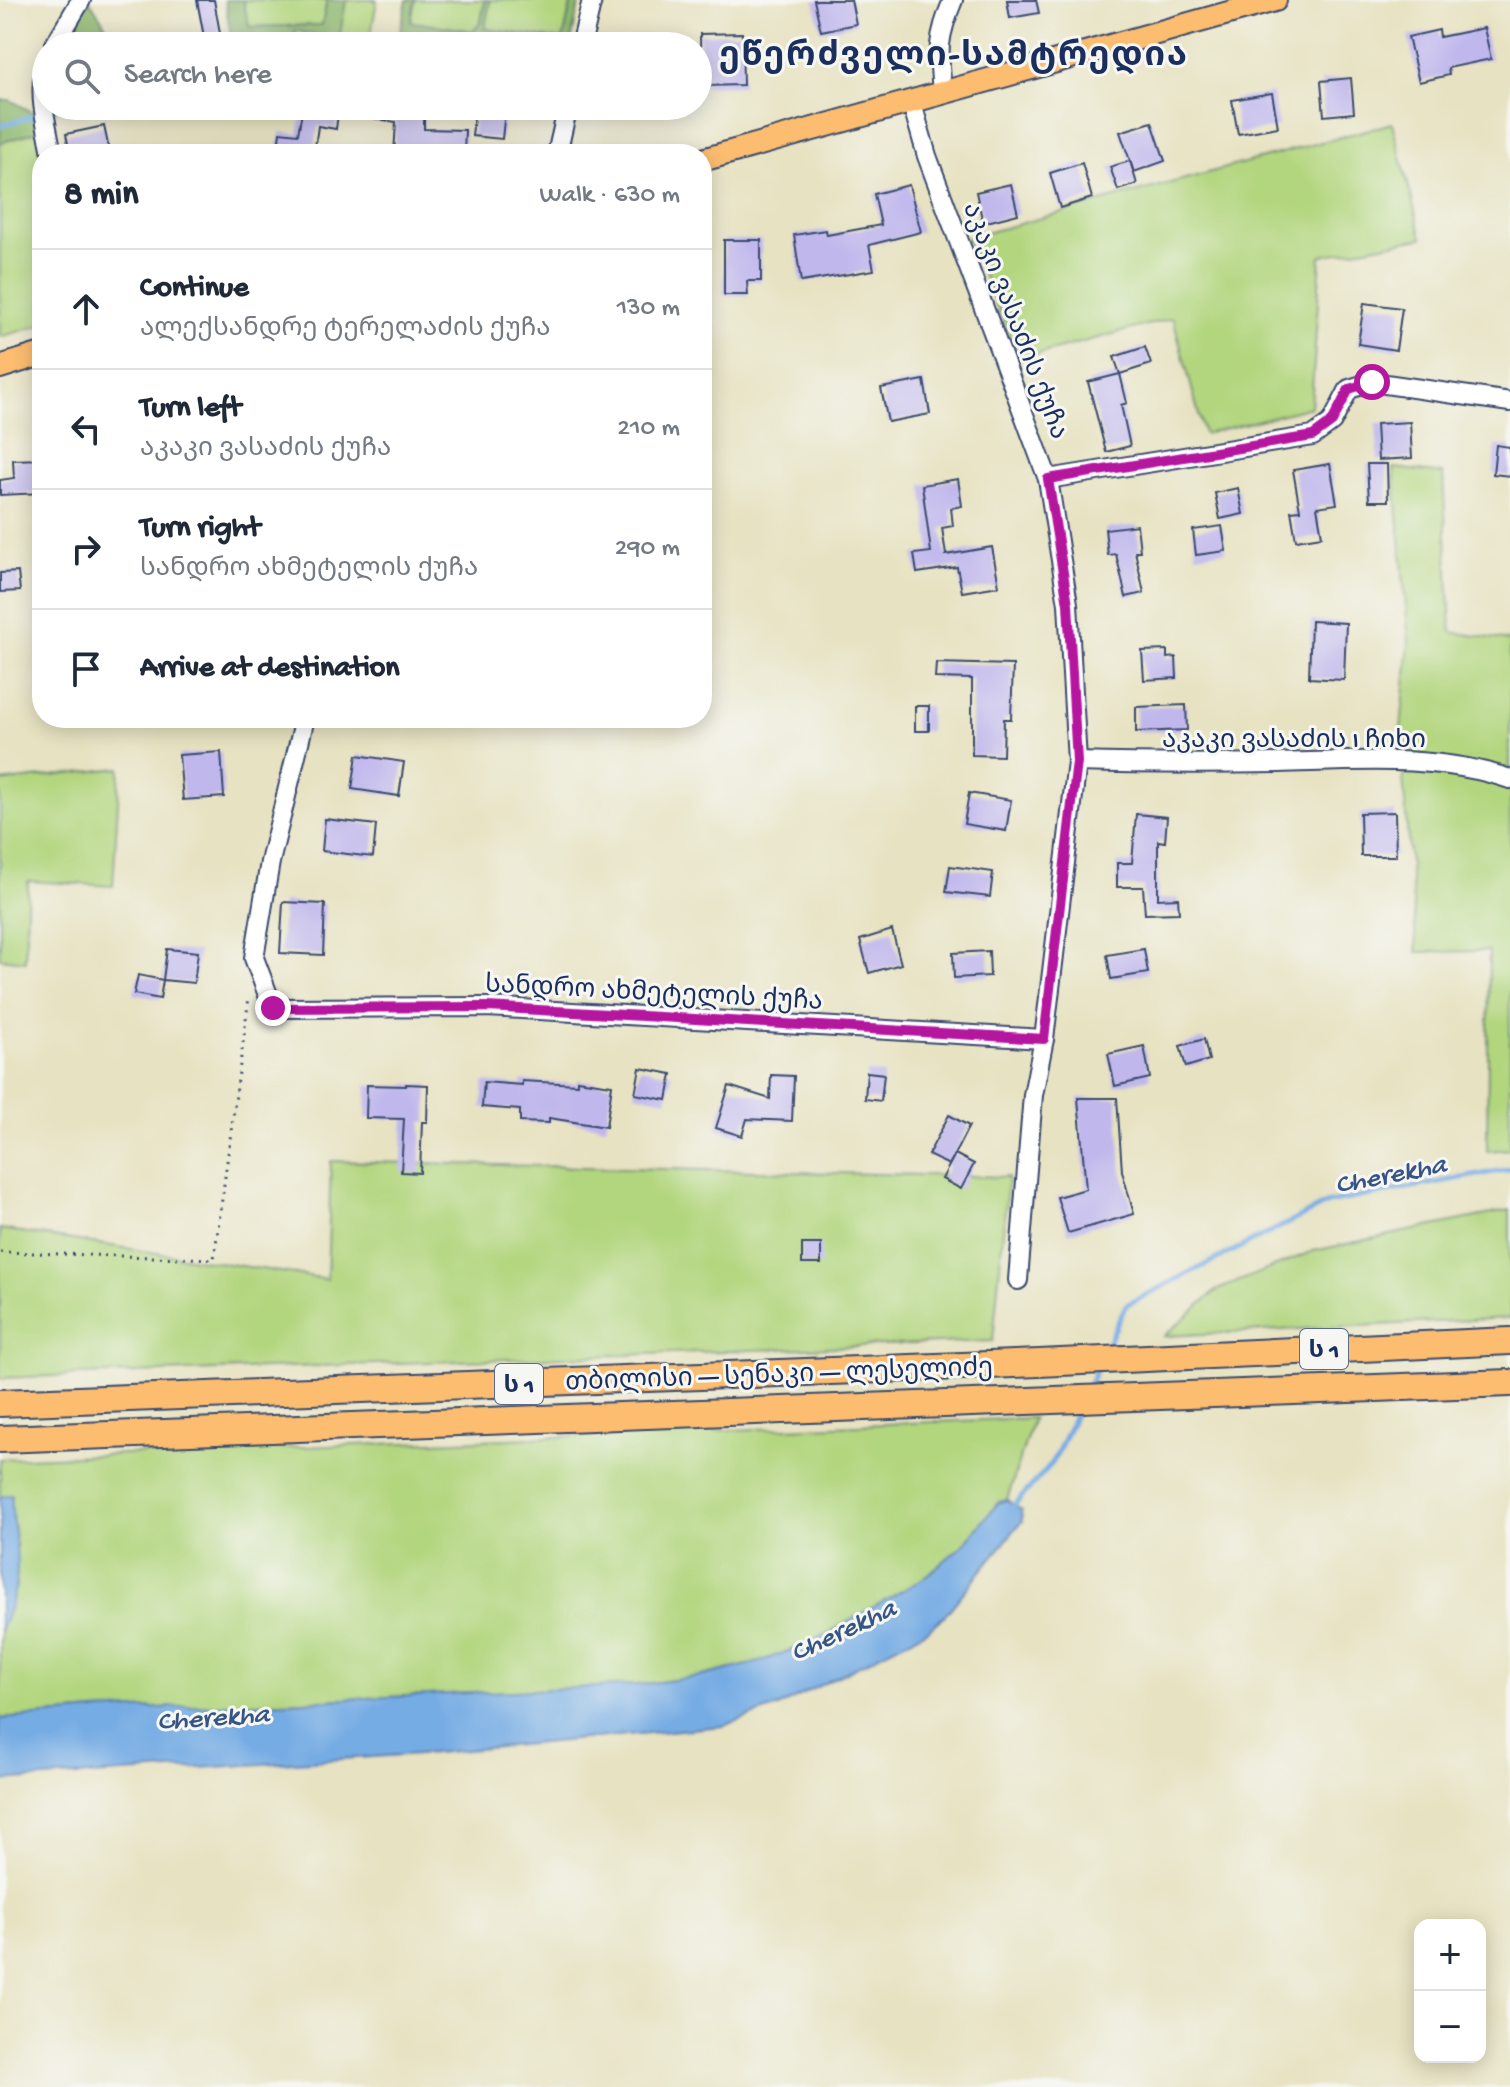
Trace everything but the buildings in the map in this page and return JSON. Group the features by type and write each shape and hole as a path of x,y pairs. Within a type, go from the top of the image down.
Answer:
{"highway":[{"name":"თბილისი — სენაკი — ლესელიძე","path":"0,1403 1039,1363 1510,1341"},
{"name":"თბილისი — სენაკი — ლესელიძე","path":"0,1439 1510,1383"}],"main road":[{"path":"712,157 1275,0"},
{"path":"0,367 32,357"}],"street":[{"path":"62,32 81,0"},
{"path":"584,32 592,0"},
{"path":"942,91 938,49 953,0"},
{"name":"აკაკი ვასაძის ქუჩა","path":"911,100 927,156 1048,479 1068,604 1077,762 1044,1039 1033,1095 1018,1280"},
{"path":"46,120 50,144"},
{"path":"559,144 565,120"},
{"path":"1048,479 1313,436 1332,422 1349,389 1372,382 1510,402"},
{"path":"254,958 270,862 303,728"},
{"name":"აკაკი ვასაძის I ჩიხი","path":"1077,762 1181,765 1413,760 1480,769 1510,779"},
{"name":"სანდრო ახმეტელის ქუჩა","path":"254,958 273,1008 487,1007 1044,1039"}],"path":[{"path":"0,1252 214,1259 254,958"}],"green space":[{"path":"89,0 110,32 70,32"},
{"path":"225,0 243,0 249,27 322,25 327,0 346,0 341,32 230,32"},
{"path":"243,0 327,0 322,25 249,27"},
{"path":"346,0 377,0 371,32 340,32"},
{"path":"407,0 415,0 411,22 474,31 481,21 485,0 490,0 485,29 506,32 420,31 400,32"},
{"path":"415,0 485,0 481,21 474,31 410,22"},
{"path":"490,0 572,0 565,32 484,29"},
{"path":"572,0 580,0 573,32 565,32"},
{"path":"0,100 10,100 32,112 32,120 40,120 41,130 0,143"},
{"path":"1392,123 1422,238 1321,256 1311,407 1204,434 1173,318 1020,359 967,238"},
{"path":"41,130 43,144 32,144 32,328 0,337 0,143"},
{"path":"1394,468 1443,474 1451,632 1510,641 1510,1149 1487,1151 1489,951 1417,952 1400,740 1409,642"},
{"path":"120,768 113,886 28,881 25,961 0,958 0,782"},
{"path":"331,1161 1008,1177 993,1341 0,1378 0,1229 327,1279"},
{"path":"1510,1210 1510,1318 1164,1336 1217,1290 1313,1251"},
{"path":"1033,1418 1007,1500 999,1502 962,1546 922,1579 813,1642 756,1663 702,1676 637,1685 94,1711 0,1719 0,1632 16,1586 16,1546 10,1516 12,1495 0,1497 0,1459"}],"water":[{"path":"12,1494 17,1573 13,1599 0,1631 0,1497"},
{"path":"1007,1500 1021,1510 1022,1521 946,1614 928,1630 778,1707 723,1726 435,1753 0,1781 0,1719 94,1711 637,1685 702,1676 756,1663 813,1642 922,1579 962,1546 999,1502"}],"waterway":[{"path":"0,126 32,116"},
{"name":"Cherekha","path":"1104,1352 1126,1305 1328,1203 1510,1169"},
{"name":"Cherekha","path":"1086,1392 1097,1368"},
{"name":"Cherekha","path":"1011,1509 1053,1462 1078,1408"}],"district":[{"name":"ეწერძველი-სამტრედია","path":"954,53"}],"route":[{"path":"273,1008 487,1007 1044,1039 1077,762 1068,604 1048,479 1313,436 1332,422 1349,389 1372,382"}]}
